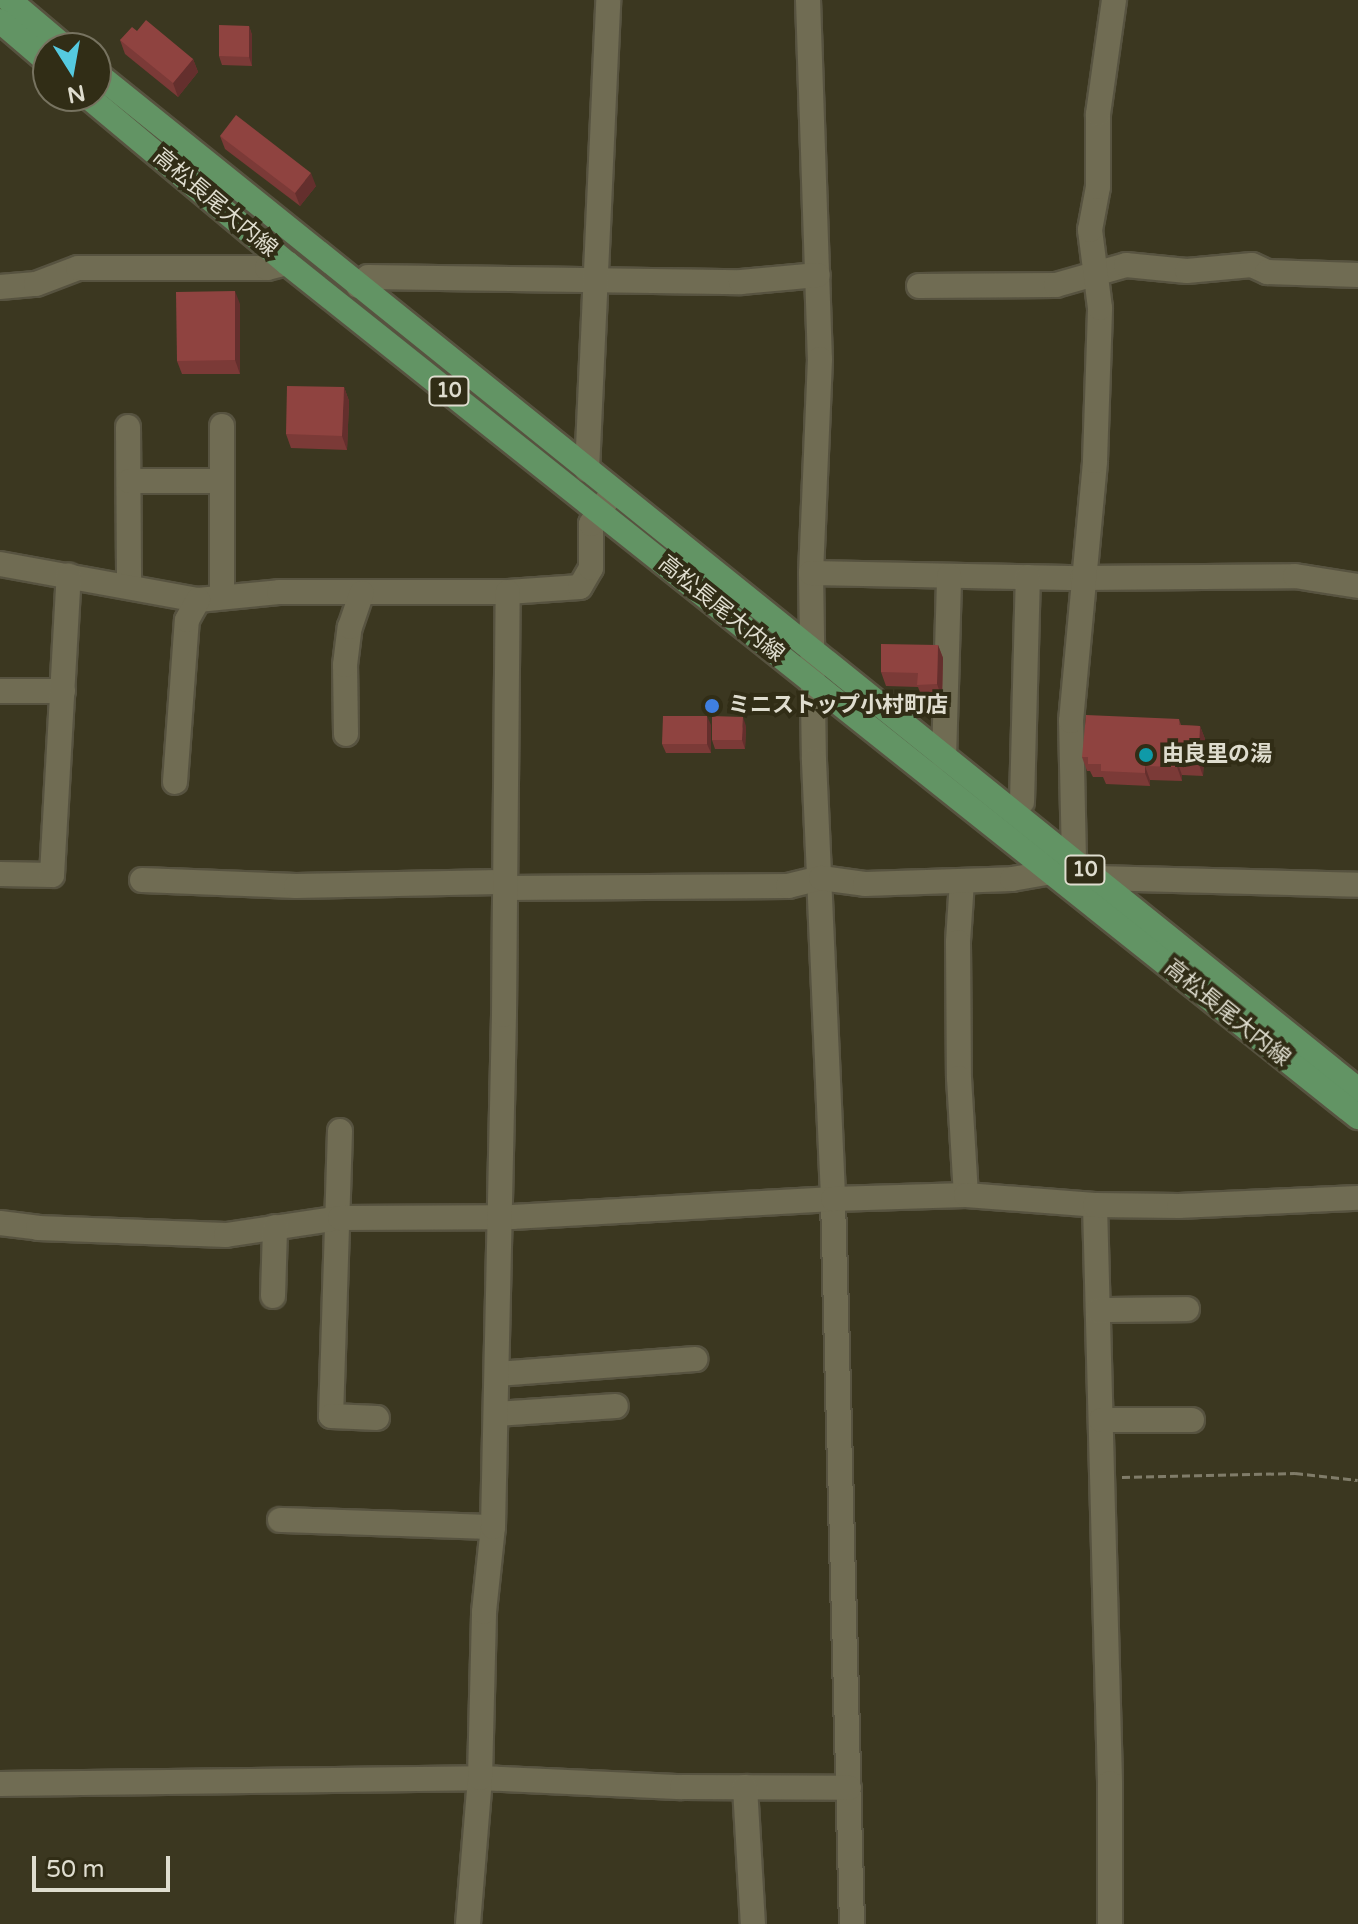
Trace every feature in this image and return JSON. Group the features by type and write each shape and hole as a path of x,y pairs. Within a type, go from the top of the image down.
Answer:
{"main road":[{"path":"9,0 47,32"},
{"path":"0,21 32,48"},
{"name":"高松長尾大内線","path":"112,86 1358,1090"},
{"name":"高松長尾大内線","path":"106,112 287,263 1358,1117"}],"street":[{"path":"587,470 608,0"},
{"path":"808,0 820,359 811,573 812,650 833,1199 852,1924"},
{"path":"1074,861 1071,721 1095,461 1100,308 1090,230 1098,187 1098,114 1114,0"},
{"path":"0,287 36,284 78,268 267,268 287,263"},
{"path":"919,286 1056,285 1126,265 1187,271 1252,265 1267,272 1358,275"},
{"path":"358,286 368,277 741,282 818,275"},
{"path":"175,782 187,620 210,598 222,481 222,426"},
{"path":"128,427 129,586"},
{"path":"129,481 222,481"},
{"path":"0,564 210,598 279,592 508,592 580,587 591,568 591,524 613,491"},
{"path":"811,573 1082,578 1295,576 1358,586"},
{"path":"0,874 52,875 69,575"},
{"path":"944,759 949,576"},
{"path":"1022,802 1028,577"},
{"path":"468,1924 480,1778 484,1612 493,1527 508,592"},
{"path":"346,734 345,665 350,627 362,593"},
{"path":"0,691 63,691"},
{"path":"142,880 296,886 788,886 821,878 865,884 1012,879 1050,872"},
{"path":"1096,878 1358,885"},
{"path":"962,881 958,942 959,1078 966,1195"},
{"path":"340,1131 340,1218 331,1416 377,1418"},
{"path":"0,1223 38,1228 226,1235 340,1218 499,1217 833,1199 966,1195 1095,1205 1179,1206 1358,1198"},
{"path":"1095,1205 1110,1783 1110,1924"},
{"path":"273,1296 275,1227"},
{"path":"1098,1310 1187,1309"},
{"path":"497,1374 695,1359"},
{"path":"496,1414 616,1406"},
{"path":"1101,1420 1192,1420"},
{"path":"280,1520 493,1527"},
{"path":"0,1784 480,1778 849,1788"},
{"path":"745,1787 753,1924"}],"path":[{"path":"1102,1476 1194,1478 1295,1473 1358,1480"}],"building":[{"path":"146,20 193,59 173,83 120,40 132,27 137,31"},
{"path":"219,25 249,26 249,57 219,56"},
{"path":"236,115 311,173 295,193 220,136"},
{"path":"235,291 235,360 177,361 176,292"},
{"path":"287,386 344,387 342,436 286,434"},
{"path":"881,644 938,645 937,684 917,685 918,673 881,672"},
{"name":"由良里の湯","path":"1086,715 1179,719 1179,725 1200,726 1198,762 1177,761 1177,767 1145,766 1145,773 1101,771 1101,764 1088,764 1088,757 1082,757"},
{"path":"663,716 707,716 707,744 662,744"},
{"path":"712,716 743,717 742,740 712,740"}],"place":[{"name":"ミニストップ小村町店","path":"712,706"},
{"name":"由良里の湯","path":"1146,755"}]}
